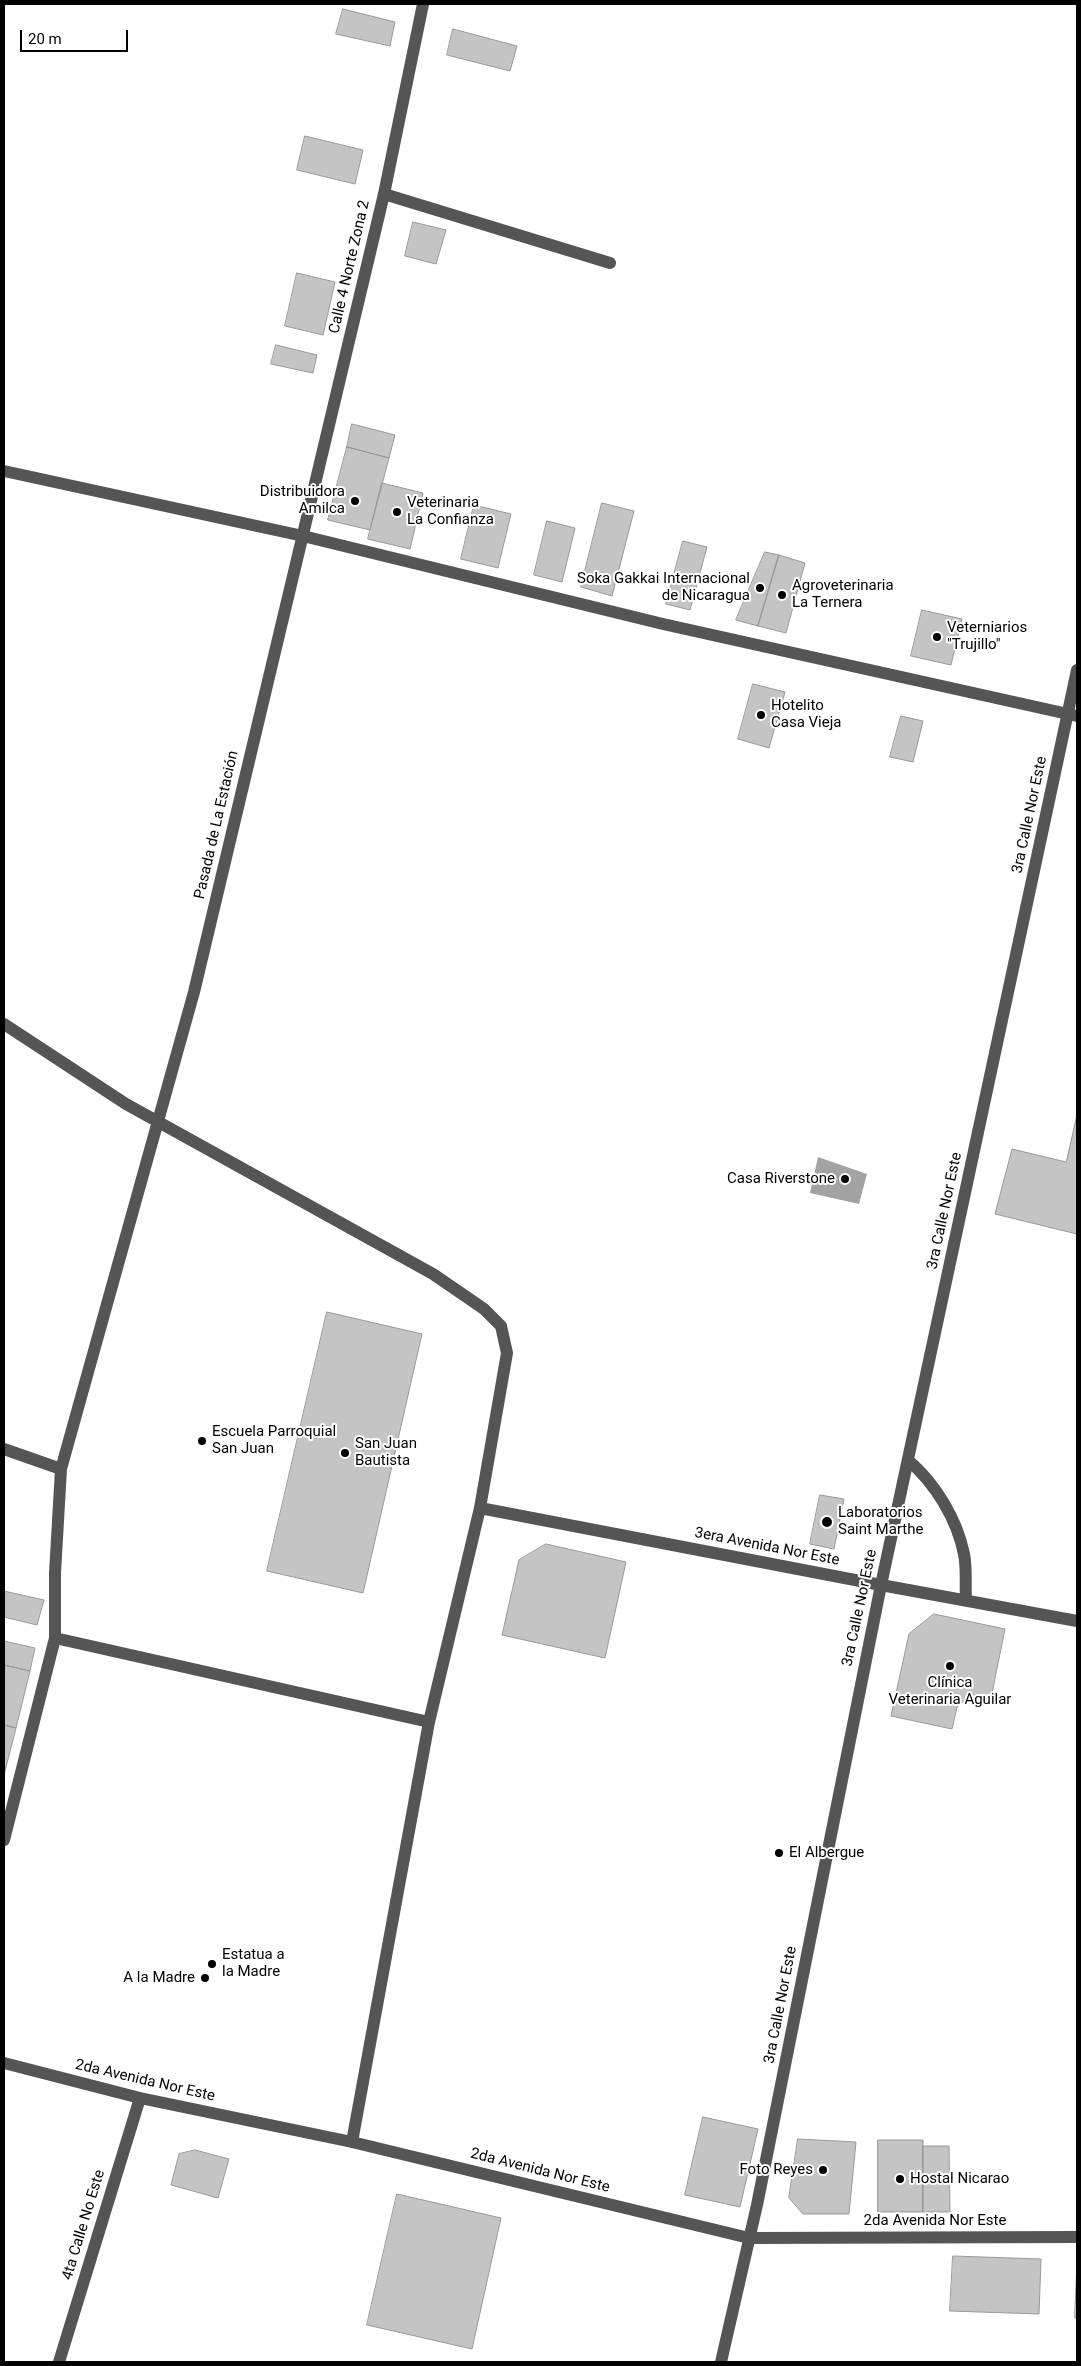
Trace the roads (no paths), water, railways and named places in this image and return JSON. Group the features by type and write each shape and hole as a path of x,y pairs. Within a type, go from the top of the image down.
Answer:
{"street":[{"name":"Calle 4 Norte Zona 2","path":"303,536 384,194 423,4"},
{"path":"384,194 610,263"},
{"path":"4,471 303,536 662,624 1073,715 1077,670"},
{"name":"Pasada de La Estación","path":"4,1840 55,1638 55,1573 60,1469 194,992 303,536"},
{"name":"3ra Calle Nor Este","path":"721,2362 749,2238 881,1586 1073,715"},
{"path":"4,1024 126,1104 433,1274 484,1309 501,1326 507,1353 480,1508 429,1722 352,2142"},
{"path":"4,1449 60,1469"},
{"path":"908,1460 923,1473 957,1526 964,1556 966,1600"},
{"name":"3era Avenida Nor Este","path":"480,1508 881,1586 1077,1620"},
{"path":"55,1638 429,1722"},
{"name":"2da Avenida Nor Este","path":"4,2063 140,2098 352,2142 749,2238 1077,2237"},
{"name":"4ta Calle No Este","path":"59,2362 140,2098"}],"place":[{"name":"Distribuidora Amilca","path":"355,501"},
{"name":"Veterinaria La Confianza","path":"397,512"},
{"name":"Soka Gakkai Internacional de Nicaragua","path":"760,588"},
{"name":"Agroveterinaria La Ternera","path":"782,595"},
{"name":"Veterniarios \"Trujillo\"","path":"937,637"},
{"name":"Hotelito Casa Vieja","path":"761,715"},
{"name":"Casa Riverstone","path":"845,1179"},
{"name":"Escuela Parroquial San Juan","path":"202,1441"},
{"name":"San Juan Bautista","path":"345,1453"},
{"name":"Laboratorios Saint Marthe","path":"827,1522"},
{"name":"Clínica Veterinaria Aguilar","path":"950,1666"},
{"name":"El Albergue","path":"779,1853"},
{"name":"Estatua a la Madre","path":"212,1964"},
{"name":"A la Madre","path":"205,1978"},
{"name":"Foto Reyes","path":"823,2170"},
{"name":"Hostal Nicarao","path":"900,2179"}]}
